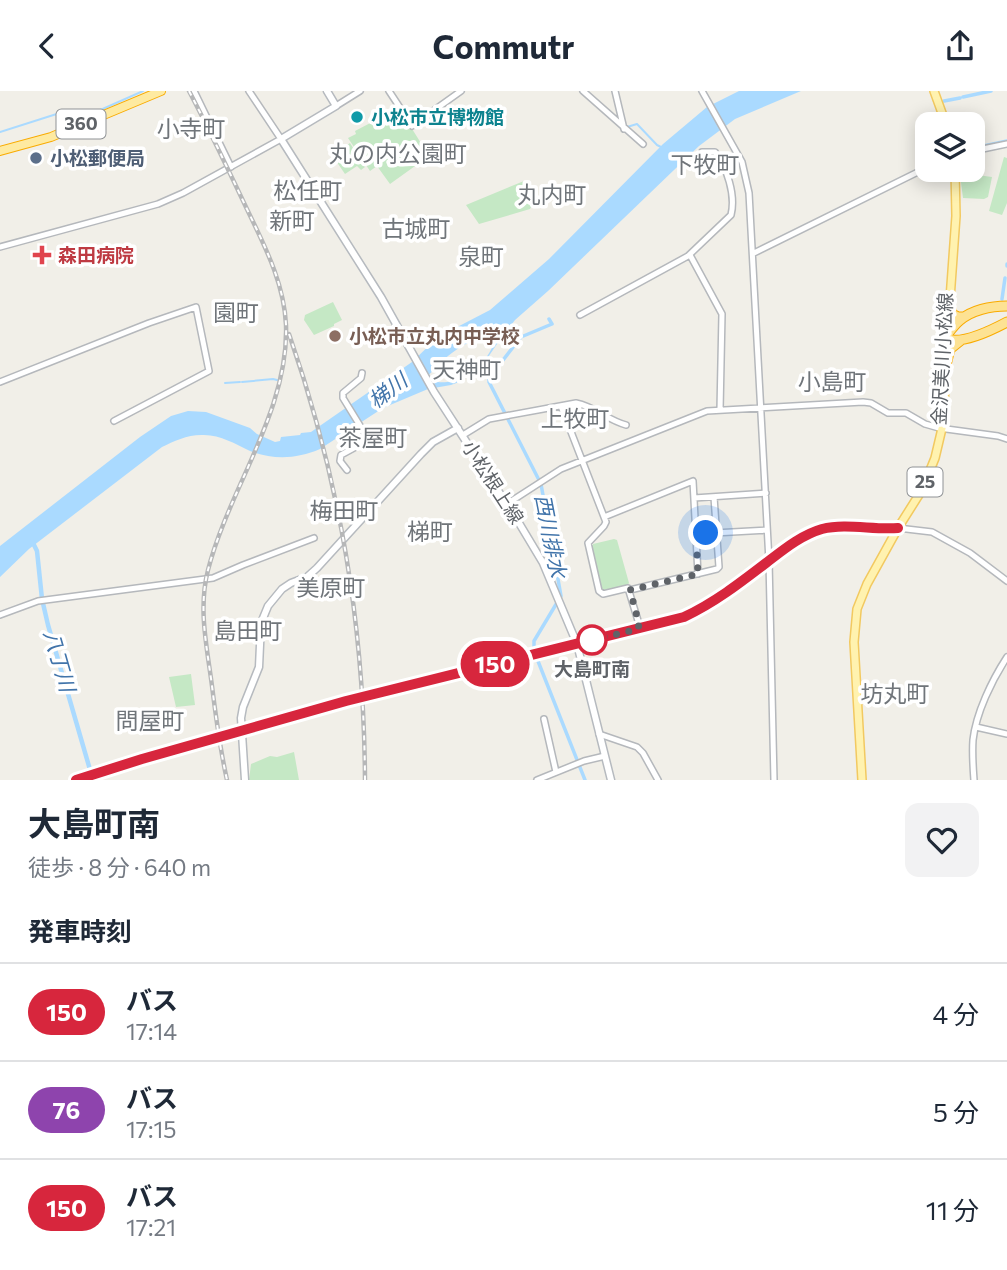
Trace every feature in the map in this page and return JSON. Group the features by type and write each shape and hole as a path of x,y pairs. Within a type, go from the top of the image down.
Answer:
{"highway":[{"name":"360","path":"0,151 51,137 161,91"},
{"path":"949,300 954,316 961,317 1005,305"},
{"path":"946,338 958,321 967,316"},
{"path":"946,338 982,334 1007,322"},
{"path":"945,369 950,349 965,338"}],"main road":[{"path":"281,139 337,106 327,91"},
{"path":"932,91 940,112"},
{"name":"小松根上線","path":"281,139 381,297 434,392 534,547 577,644 611,780"},
{"name":"金沢美川小松線","path":"941,429 953,182"},
{"name":"25","path":"860,780 855,621 867,584 896,528 922,491 941,429 956,216 954,182"},
{"path":"245,780 241,718 243,706 259,667 261,623 268,606 282,589 307,577 317,568 433,442 460,431"},
{"path":"76,780 346,701 684,617 703,608 801,538 821,529 896,528"},
{"path":"87,780 115,769"}],"street":[{"path":"194,91 231,167"},
{"path":"0,247 158,204 281,139 249,91"},
{"path":"337,106 360,91"},
{"path":"389,91 412,126 461,91"},
{"path":"583,91 643,144"},
{"path":"615,91 624,127"},
{"path":"702,91 742,162 747,180 754,253 766,493 774,780"},
{"path":"985,149 1007,144"},
{"path":"580,315 690,255 729,218 732,211 727,172 715,152 702,152"},
{"path":"754,253 915,173"},
{"path":"690,255 722,314 720,410"},
{"path":"0,382 196,307 209,371 114,421"},
{"path":"347,470 340,461 341,455 363,443 367,437 343,396 345,390 361,378 362,373"},
{"path":"507,504 561,469 707,411 863,402 871,403 888,413 906,413 925,424 941,429 1007,439"},
{"path":"460,431 506,416 576,403 589,406 626,425"},
{"path":"561,406 606,522 588,543 599,591 603,594 717,569 714,497"},
{"path":"604,517 693,481 698,574"},
{"path":"694,498 766,493"},
{"path":"896,528 932,532 970,553 1007,581"},
{"path":"696,534 767,530"},
{"path":"0,615 38,601 213,578 314,538"},
{"path":"630,590 638,629"},
{"path":"974,780 972,753 976,727 991,683 1007,657"},
{"path":"544,719 556,772"},
{"path":"976,727 1007,734"},
{"path":"599,734 637,747 658,780"},
{"path":"537,780 584,761 605,756"}],"green space":[{"path":"399,108 429,156 390,184 377,166 370,171 348,138 356,134 355,131"},
{"path":"350,143 365,167 361,170 357,166 345,174 332,155"},
{"path":"1004,157 1007,158 1007,203 1002,215 989,211"},
{"path":"985,176 992,177 988,197 963,198 961,182 985,182"},
{"path":"524,181 532,205 530,209 479,224 466,205"},
{"path":"333,302 342,320 314,335 304,320 305,315"},
{"path":"617,540 629,583 627,586 604,592 601,590 591,548 593,544"},
{"path":"191,674 195,705 176,707 169,677"},
{"path":"294,752 299,780 249,780 251,764 270,756 277,757"}],"water":[{"name":"梯川","path":"739,91 801,91 735,119 699,146 515,320 480,369 459,382 428,389 383,408 320,449 303,455 267,456 210,435 198,435 172,442 29,549 0,577 0,546 171,416 188,411 206,412 250,428 275,442 280,441 281,437 311,432 412,362 438,337 490,310 549,259 663,144 707,107","holes":["488,332 494,334 491,350 471,372 455,381 425,383 423,380 453,352"]}],"waterway":[{"path":"80,119 143,91"},
{"path":"963,97 991,91"},
{"path":"944,101 960,98"},
{"path":"0,132 66,111"},
{"path":"625,124 627,127 637,124 661,147"},
{"path":"985,146 1007,141"},
{"path":"1002,299 1005,278"},
{"name":"西川排水","path":"549,319 552,324 521,337 489,378 489,382 541,484 561,596 534,641 534,651 585,780"},
{"path":"242,382 277,380"},
{"path":"225,383 240,382"},
{"name":"八丁川","path":"32,541 37,551 42,599 48,625 93,780"}],"railway":[{"path":"189,91 272,263 281,293 286,325 278,388 256,449 229,509 205,585 206,642 227,780"},
{"path":"289,334 322,444 346,554 360,665 365,780"}],"bus line":[{"name":"150","path":"76,780 346,701 684,617 718,599 812,532 842,527 898,528"}],"place":[{"name":"小松市立博物館","path":"357,117"},
{"name":"小松郵便局","path":"36,158"},
{"name":"森田病院","path":"42,255"},
{"name":"小松市立丸内中学校","path":"335,336"},
{"name":"大島町南","path":"592,640"}],"district":[{"name":"小寺町","path":"191,129"},
{"name":"丸の内公園町","path":"398,154"},
{"name":"下牧町","path":"705,165"},
{"name":"松任町","path":"308,191"},
{"name":"丸内町","path":"552,195"},
{"name":"新町","path":"292,221"},
{"name":"古城町","path":"416,229"},
{"name":"泉町","path":"481,257"},
{"name":"園町","path":"236,313"},
{"name":"天神町","path":"467,370"},
{"name":"小島町","path":"832,382"},
{"name":"上牧町","path":"575,419"},
{"name":"茶屋町","path":"373,438"},
{"name":"梅田町","path":"344,511"},
{"name":"梯町","path":"430,532"},
{"name":"美原町","path":"331,588"},
{"name":"島田町","path":"248,631"},
{"name":"坊丸町","path":"895,694"},
{"name":"問屋町","path":"150,721"}],"route":[{"path":"592,640 638,629 630,590 698,574 696,534 706,533"}]}
